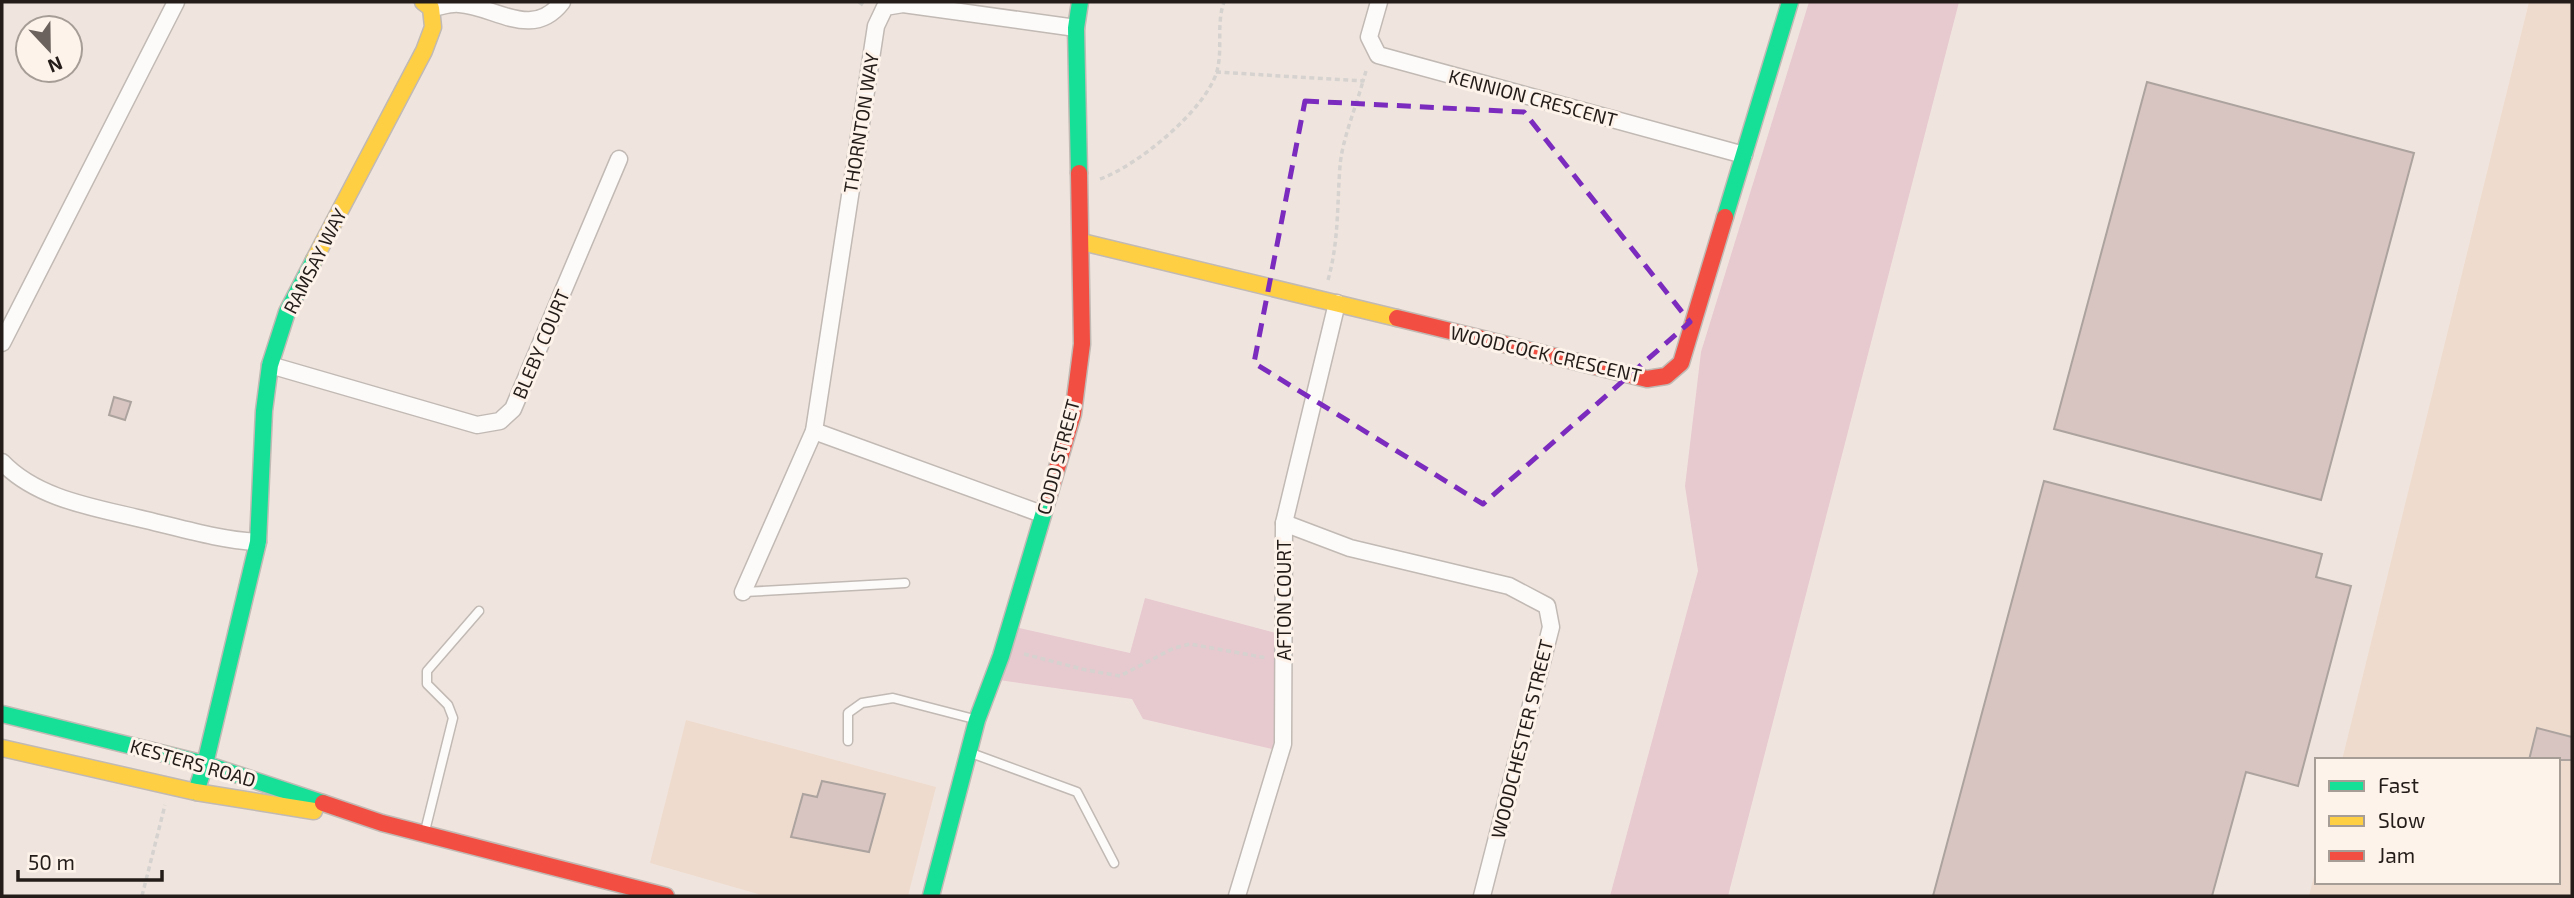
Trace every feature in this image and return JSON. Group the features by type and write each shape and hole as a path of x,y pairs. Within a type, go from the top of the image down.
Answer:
{"street":[{"path":"2,344 176,2"},
{"path":"427,5 458,4 517,20 531,21 547,15 562,2"},
{"name":"CODD STREET","path":"930,896 976,720 1003,648 1073,414 1082,344 1076,28 1080,2"},
{"name":"KENNION CRESCENT","path":"1379,2 1369,37 1378,55 1744,155"},
{"name":"WOODCOCK CRESCENT","path":"1082,242 1647,379 1666,376 1681,363 1790,2"},
{"name":"THORNTON WAY","path":"743,592 814,431 876,26 886,7 903,4 1076,28"},
{"name":"RAMSAY WAY","path":"196,792 258,542 264,411 271,365 287,313 424,51 433,27 427,5"},
{"name":"BLEBY COURT","path":"271,365 477,425 500,421 513,409 620,159"},
{"name":"AFTON COURT","path":"1237,896 1283,744 1284,523 1337,303"},
{"path":"814,431 1042,514"},
{"path":"2,462 33,485 64,499 226,540 258,542"},
{"name":"WOODCHESTER STREET","path":"1284,523 1350,548 1509,586 1547,606 1551,627 1482,896"},
{"name":"KESTERS ROAD","path":"2,714 205,764 382,823 666,896"},
{"name":"KESTERS ROAD","path":"2,748 196,792 382,823"}],"lane":[{"path":"743,592 905,583"},
{"path":"425,834 453,718 448,705 428,684 427,671 479,611"},
{"path":"848,741 848,713 862,703 894,698 976,720"},
{"path":"968,752 1077,792 1114,863"}],"path":[{"path":"1092,182 1122,170 1144,157 1200,100 1216,72 1224,2"},
{"path":"1327,285 1334,260 1340,200 1340,164 1366,71"},
{"path":"1216,72 1363,81"},
{"path":"1003,648 1120,676 1174,648 1190,644 1283,660"},
{"path":"142,896 170,786"}],"highlighted area":[{"path":"1305,101 1524,112 1690,322 1483,504 1254,363"}],"shaded area":[{"path":"1809,2 1959,2 1728,896 1610,896 1698,571 1685,486 1701,352"},
{"path":"2529,2 2572,2 2572,896 2309,896 2315,872 2315,884 2560,884 2560,758 2342,758"},
{"path":"1145,598 1283,635 1281,751 1143,719 1132,699 992,679 1010,626 1130,653"},
{"path":"686,720 936,787 908,896 765,896 650,863"}],"building":[{"path":"2147,82 2414,153 2321,500 2054,429"},
{"path":"114,397 131,402 125,420 109,415"},
{"path":"2044,481 2322,554 2316,577 2351,586 2298,786 2246,772 2212,896 1933,896"},
{"path":"2537,728 2572,737 2572,760 2530,758"},
{"path":"822,781 885,794 869,852 791,837 803,794 817,797"}],"traffic: fast":[{"path":"1079,173 1076,28 1080,2"},
{"path":"1725,217 1790,2"},
{"path":"196,792 258,542 264,411 270,365 287,312 314,260"},
{"path":"931,896 977,720 1001,656 1049,495"},
{"path":"2,714 205,764 323,803"}],"traffic: slow":[{"path":"314,260 424,51 433,27 431,8 423,2"},
{"path":"1082,242 1397,318"},
{"path":"2,748 196,792 314,811"}],"traffic: jam":[{"path":"1049,495 1073,414 1082,344 1079,173"},
{"path":"1397,318 1647,379 1666,376 1681,363 1725,217"},
{"path":"323,803 382,823 666,896"}]}
